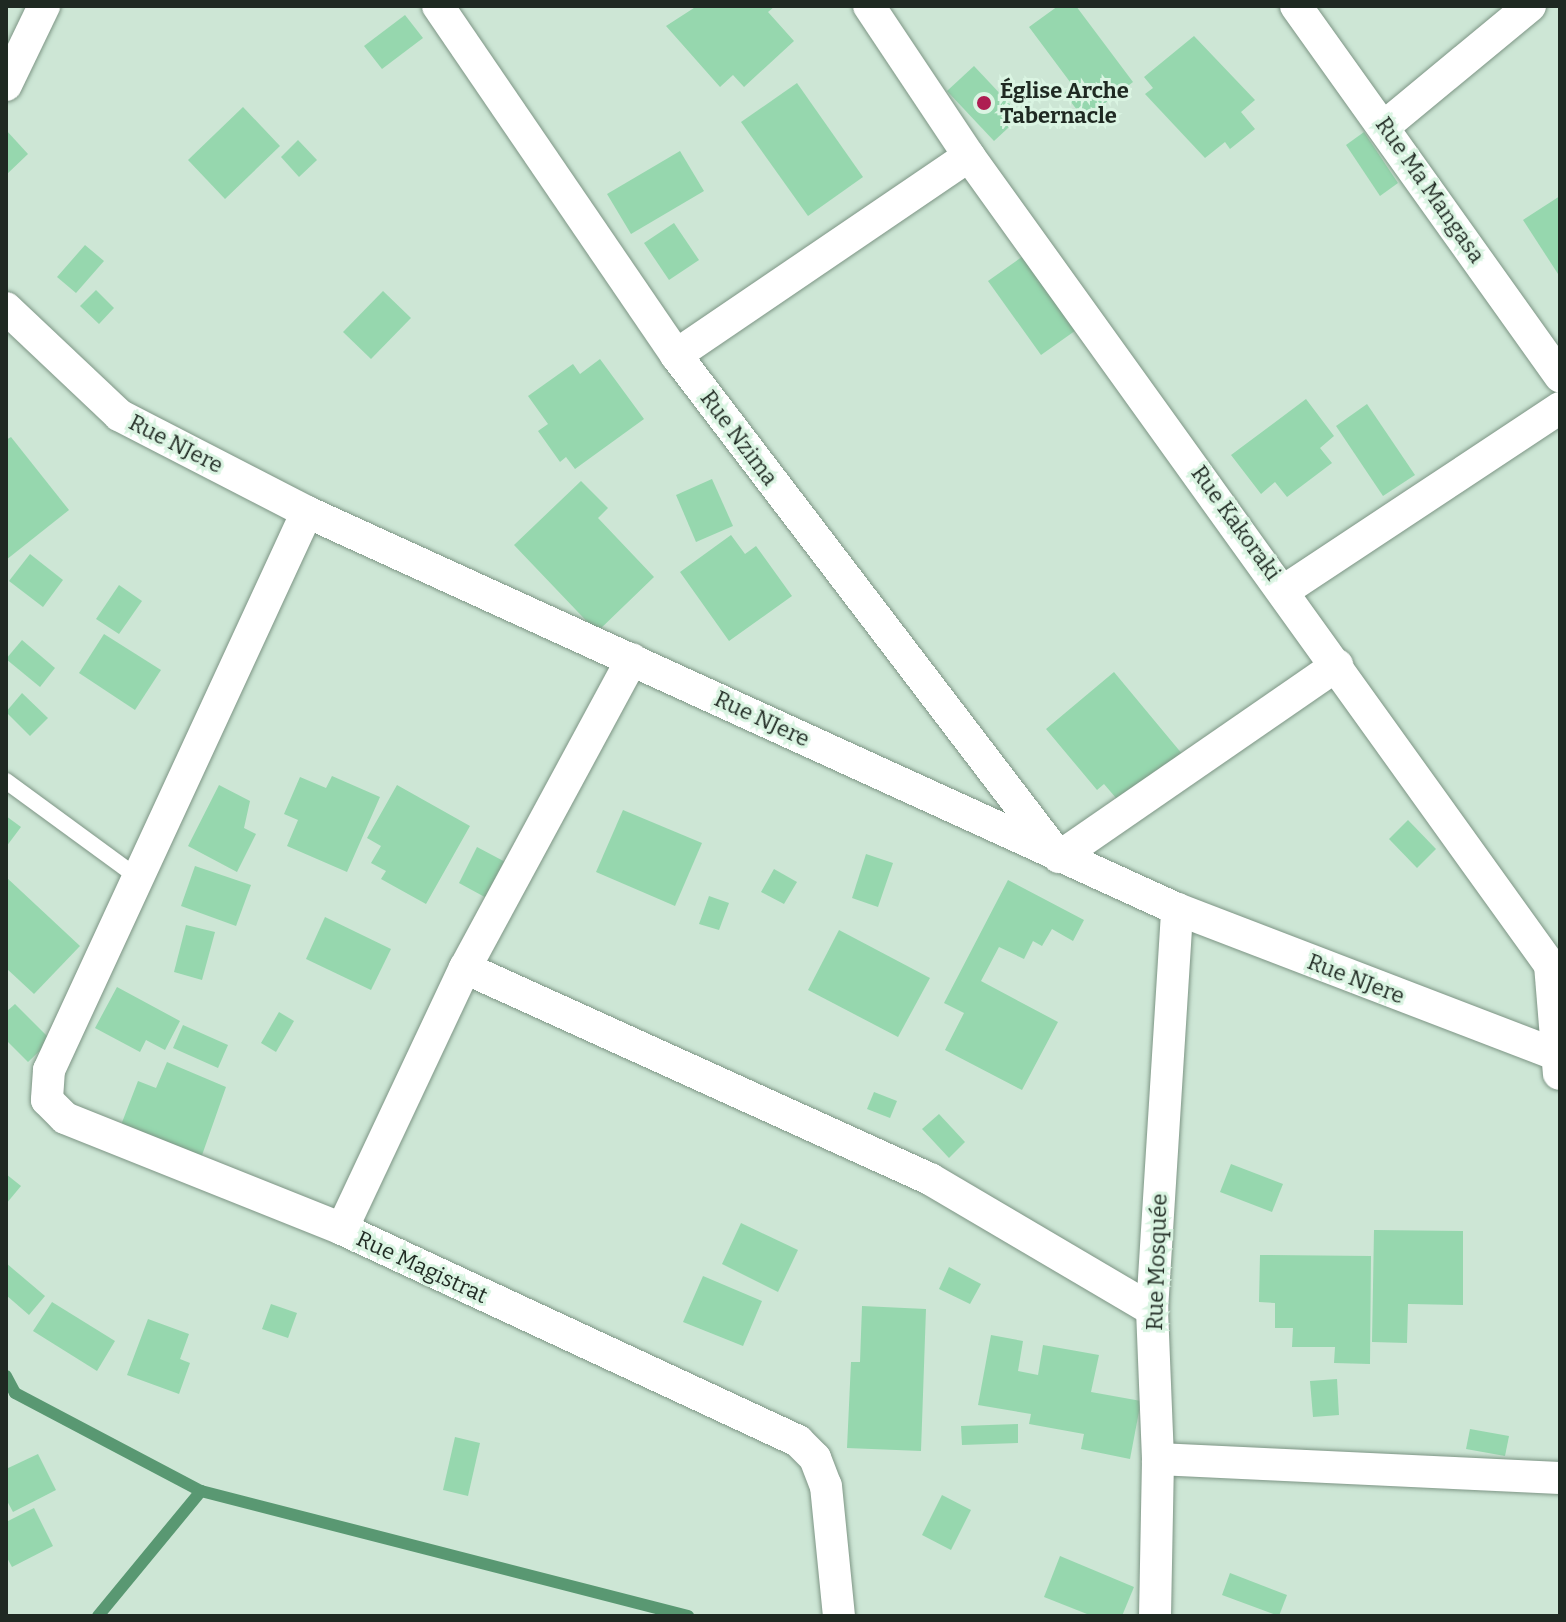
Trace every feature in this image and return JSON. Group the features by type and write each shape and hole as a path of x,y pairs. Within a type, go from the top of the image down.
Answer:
{"street":[{"path":"6,85 44,6"},
{"name":"Rue Nzima","path":"438,6 676,355 1059,857"},
{"name":"Rue Kakoraki","path":"869,6 969,156 1285,590 1550,965 1557,993 1558,1063"},
{"name":"Rue Ma Mangasa","path":"1296,6 1386,125 1560,376"},
{"path":"1386,125 1530,6"},
{"path":"676,355 969,156"},
{"name":"Rue NJere","path":"6,308 119,415 307,512 1177,909 1558,1063"},
{"path":"1285,590 1560,408"},
{"path":"307,512 49,1070 47,1100 65,1118 342,1229"},
{"name":"Rue Magistrat","path":"632,659 465,968 342,1229 798,1441 815,1458 826,1486 840,1609"},
{"path":"1059,857 1337,665"},
{"name":"Rue Mosquée","path":"1155,1616 1158,1459 1152,1310 1177,909"},
{"path":"465,968 930,1179 1152,1310"},
{"path":"1158,1459 1560,1478"}],"lane":[{"path":"6,781 137,877"}],"building":[{"path":"697,6 775,6 768,12 794,41 744,87 733,75 720,87 666,26"},
{"path":"1058,6 1076,6 1133,82 1084,119 1064,93 1073,86 1029,27"},
{"path":"405,15 423,38 382,69 364,46"},
{"path":"1194,36 1255,100 1241,112 1255,129 1230,149 1225,142 1205,158 1145,94 1153,88 1144,77"},
{"name":"Église Arche Tabernacle","path":"974,66 1021,116 994,141 947,91"},
{"path":"797,83 863,177 808,216 741,122"},
{"path":"243,107 280,146 225,199 188,160"},
{"path":"6,130 28,154 6,175"},
{"path":"1364,132 1398,183 1380,196 1346,145"},
{"path":"298,140 317,160 299,177 281,157"},
{"path":"680,151 704,191 631,234 607,194"},
{"path":"1560,196 1560,277 1523,220"},
{"path":"674,223 699,260 669,280 644,243"},
{"path":"85,245 104,261 76,293 57,277"},
{"path":"1026,254 1079,328 1041,355 988,281"},
{"path":"96,290 114,308 99,324 80,306"},
{"path":"383,291 411,318 371,359 343,332"},
{"path":"600,359 644,419 575,469 566,457 560,462 538,431 548,424 528,396 573,364 580,374"},
{"path":"1306,399 1334,436 1320,448 1332,463 1287,497 1275,482 1261,494 1231,455"},
{"path":"1367,404 1415,475 1383,496 1336,426"},
{"path":"11,437 69,510 6,560 6,440"},
{"path":"712,479 733,526 696,542 676,495"},
{"path":"581,481 608,508 598,518 654,577 597,632 514,545"},
{"path":"731,535 745,554 756,546 792,596 729,641 680,572"},
{"path":"30,554 63,580 43,607 9,581"},
{"path":"119,585 142,601 119,634 96,619"},
{"path":"104,634 161,670 135,710 79,673"},
{"path":"22,640 55,668 40,687 6,659"},
{"path":"1114,672 1183,755 1122,805 1104,784 1097,790 1046,729"},
{"path":"22,693 48,718 30,736 6,712"},
{"path":"332,776 380,797 347,872 287,846 298,820 284,814 300,777 326,788"},
{"path":"219,785 250,801 244,828 256,834 237,872 188,846"},
{"path":"397,785 470,826 426,904 381,879 386,871 371,863 381,846 367,838"},
{"path":"623,810 702,843 675,906 596,872"},
{"path":"6,816 21,827 6,847"},
{"path":"1408,820 1436,849 1417,868 1389,839"},
{"path":"477,847 511,865 492,901 459,883"},
{"path":"866,854 893,863 878,907 852,898"},
{"path":"195,866 251,885 236,926 181,906"},
{"path":"774,869 797,882 784,904 761,892"},
{"path":"6,877 80,946 34,994 6,968"},
{"path":"1008,880 1084,920 1073,941 1052,929 1042,946 1033,941 1024,959 999,947 981,981 1058,1022 1022,1090 945,1050 964,1013 944,1003"},
{"path":"709,896 729,903 719,930 699,924"},
{"path":"325,917 391,949 371,990 306,959"},
{"path":"186,925 215,932 202,980 174,972"},
{"path":"839,930 930,978 898,1037 808,990"},
{"path":"117,987 180,1021 165,1050 146,1040 140,1052 95,1028"},
{"path":"15,1004 51,1040 28,1062 6,1040 6,1012"},
{"path":"279,1012 294,1021 276,1052 261,1043"},
{"path":"183,1025 228,1045 218,1068 173,1048"},
{"path":"167,1062 226,1087 201,1158 121,1125 138,1081 156,1088"},
{"path":"874,1092 897,1101 890,1118 867,1109"},
{"path":"939,1114 965,1142 949,1158 922,1129"},
{"path":"1231,1164 1283,1184 1272,1212 1220,1192"},
{"path":"6,1174 21,1186 6,1204"},
{"path":"741,1223 798,1250 778,1292 722,1264"},
{"path":"1374,1230 1463,1231 1463,1305 1408,1304 1407,1343 1372,1342"},
{"path":"1260,1255 1371,1256 1370,1364 1334,1363 1335,1347 1292,1347 1293,1328 1275,1328 1275,1303 1259,1302"},
{"path":"6,1263 45,1296 29,1315 6,1295"},
{"path":"949,1267 981,1284 970,1304 939,1289"},
{"path":"703,1276 762,1301 743,1346 683,1322"},
{"path":"52,1302 115,1341 97,1371 33,1331"},
{"path":"271,1304 297,1313 288,1338 262,1329"},
{"path":"862,1306 926,1309 921,1451 847,1448 851,1362 860,1362"},
{"path":"148,1319 189,1334 180,1359 190,1363 179,1394 127,1375"},
{"path":"991,1335 1023,1341 1018,1371 1038,1375 1043,1345 1099,1355 1091,1392 1141,1401 1130,1459 1081,1449 1084,1434 1029,1424 1031,1414 978,1405"},
{"path":"1337,1379 1339,1415 1313,1417 1310,1381"},
{"path":"1018,1424 1018,1443 962,1445 961,1426"},
{"path":"1470,1429 1509,1436 1505,1456 1466,1449"},
{"path":"455,1437 480,1443 468,1496 443,1490"},
{"path":"38,1454 56,1490 13,1512 6,1499 6,1469"},
{"path":"942,1495 971,1510 951,1550 922,1535"},
{"path":"34,1508 53,1546 12,1567 6,1556 6,1522"},
{"path":"1060,1556 1134,1587 1122,1616 1092,1616 1044,1597"},
{"path":"1230,1573 1287,1595 1279,1616 1222,1595"}],"waterway":[{"path":"6,1376 15,1393 201,1491 688,1616"},
{"path":"98,1616 201,1491"}],"place":[{"name":"Église Arche Tabernacle","path":"984,103"}]}
